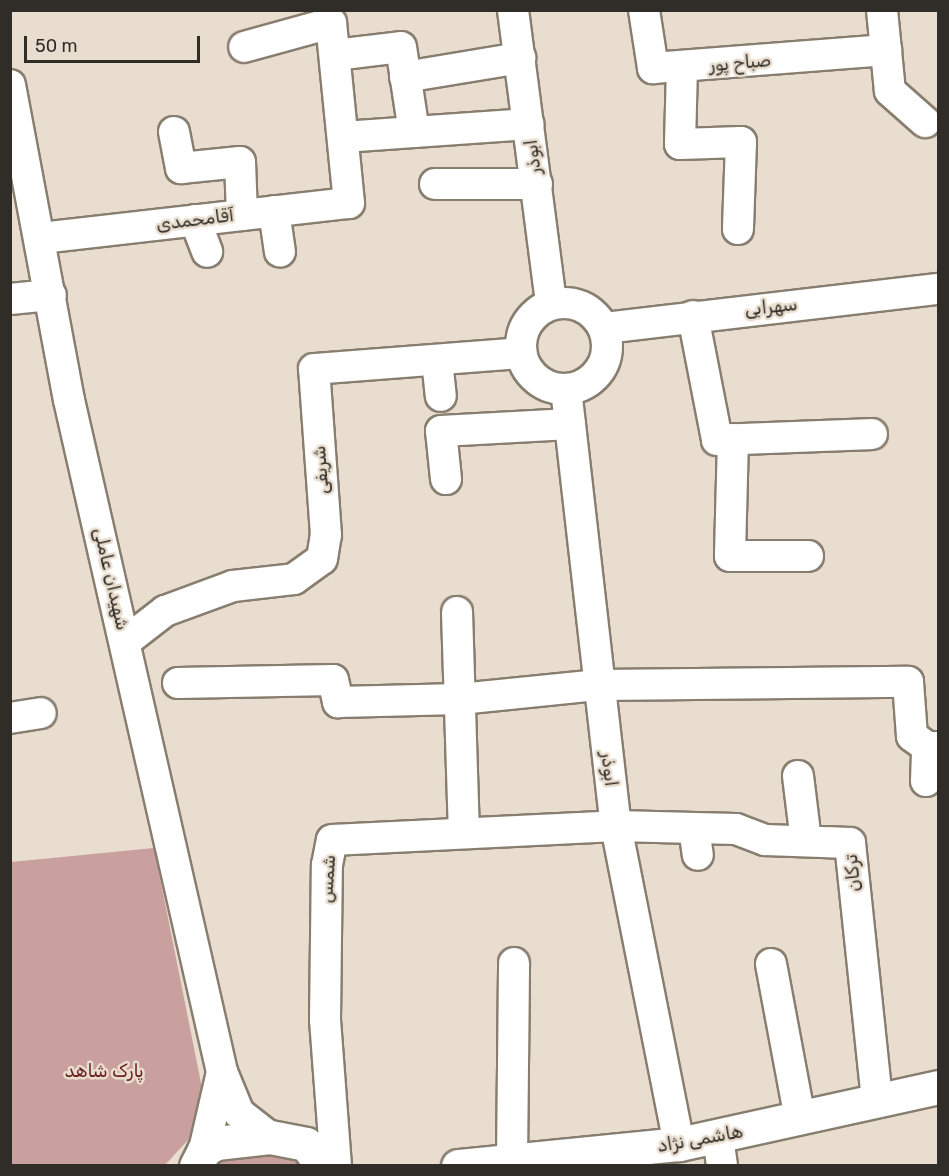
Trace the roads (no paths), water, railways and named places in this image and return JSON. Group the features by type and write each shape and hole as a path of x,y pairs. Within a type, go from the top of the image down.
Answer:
{"main road":[{"name":"هاشمی نژاد","path":"458,1166 513,1161 547,1162 679,1144 720,1151 800,1119 939,1087"},
{"path":"200,1158 241,1137 270,1137 306,1144 322,1166"}],"street":[{"name":"ابوذر","path":"513,10 551,304"},
{"name":"صباح پور","path":"644,10 653,68 886,50"},
{"path":"882,10 890,91 925,122"},
{"path":"244,46 331,23 343,137 529,124"},
{"path":"335,55 401,47 414,132"},
{"path":"405,77 520,58"},
{"path":"682,67 680,144 741,142 738,230"},
{"name":"شهیدان عاملی","path":"10,85 41,238 69,400 222,1072 239,1113 270,1137"},
{"path":"174,132 181,168 240,162 242,215"},
{"name":"آقامحمدی","path":"41,238 349,203 343,137"},
{"path":"435,184 537,184"},
{"path":"274,211 280,252"},
{"path":"195,220 207,252"},
{"name":"سهرابی","path":"604,328 939,289"},
{"path":"10,299 51,296"},
{"path":"551,304 583,306 604,328 605,362 596,376 566,390 536,380 521,353 527,322 551,304"},
{"path":"693,316 717,440 872,434"},
{"name":"شریفی","path":"125,642 165,611 232,586 294,579 322,559 326,535 314,369 521,353"},
{"path":"437,360 441,396"},
{"name":"ابوذر","path":"566,390 616,826 679,1144"},
{"path":"446,479 441,431 570,424"},
{"path":"734,439 730,556 808,556"},
{"path":"457,612 464,833"},
{"path":"178,683 333,680 338,702 460,699 599,685 909,682 912,735 933,747 926,781"},
{"path":"10,718 41,713"},
{"path":"798,776 806,841"},
{"name":"شمس","path":"336,1166 325,1020 327,865 332,840 616,826"},
{"name":"ترکان","path":"616,826 696,841 850,843 877,1102"},
{"path":"513,1161 514,963"},
{"path":"771,964 800,1119"},
{"name":"شهیدان عاملی","path":"200,1158 222,1072"}],"park label":[{"name":"پارک شاهد","path":"104,1071"}]}
